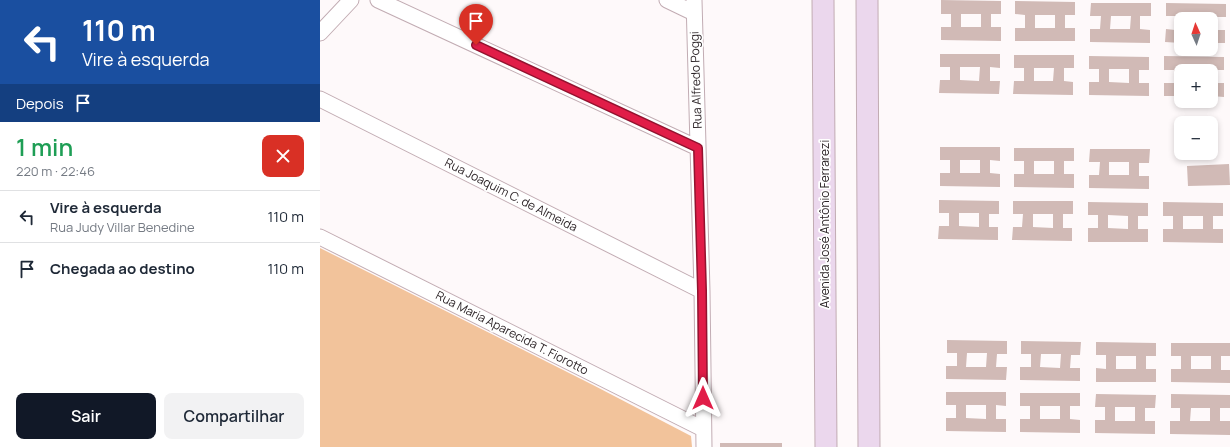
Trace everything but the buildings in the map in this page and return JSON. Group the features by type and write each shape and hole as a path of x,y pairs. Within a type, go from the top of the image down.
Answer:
{"street":[{"path":"320,33 351,0"},
{"path":"378,0 698,148"},
{"path":"667,0 694,7"},
{"name":"Avenida José Antônio Ferrarezi","path":"823,0 826,447"},
{"path":"867,0 869,447"},
{"name":"Rua Alfredo Poggi","path":"694,7 702,291 704,447"},
{"name":"Rua Joaquim C. de Almeida","path":"320,99 702,291"},
{"name":"Rua Maria Aparecida T. Fiorotto","path":"320,237 703,429"}],"shaded area":[{"path":"320,248 691,436 692,447 320,447"}],"route":[{"path":"476,45 698,148 703,398"}]}
